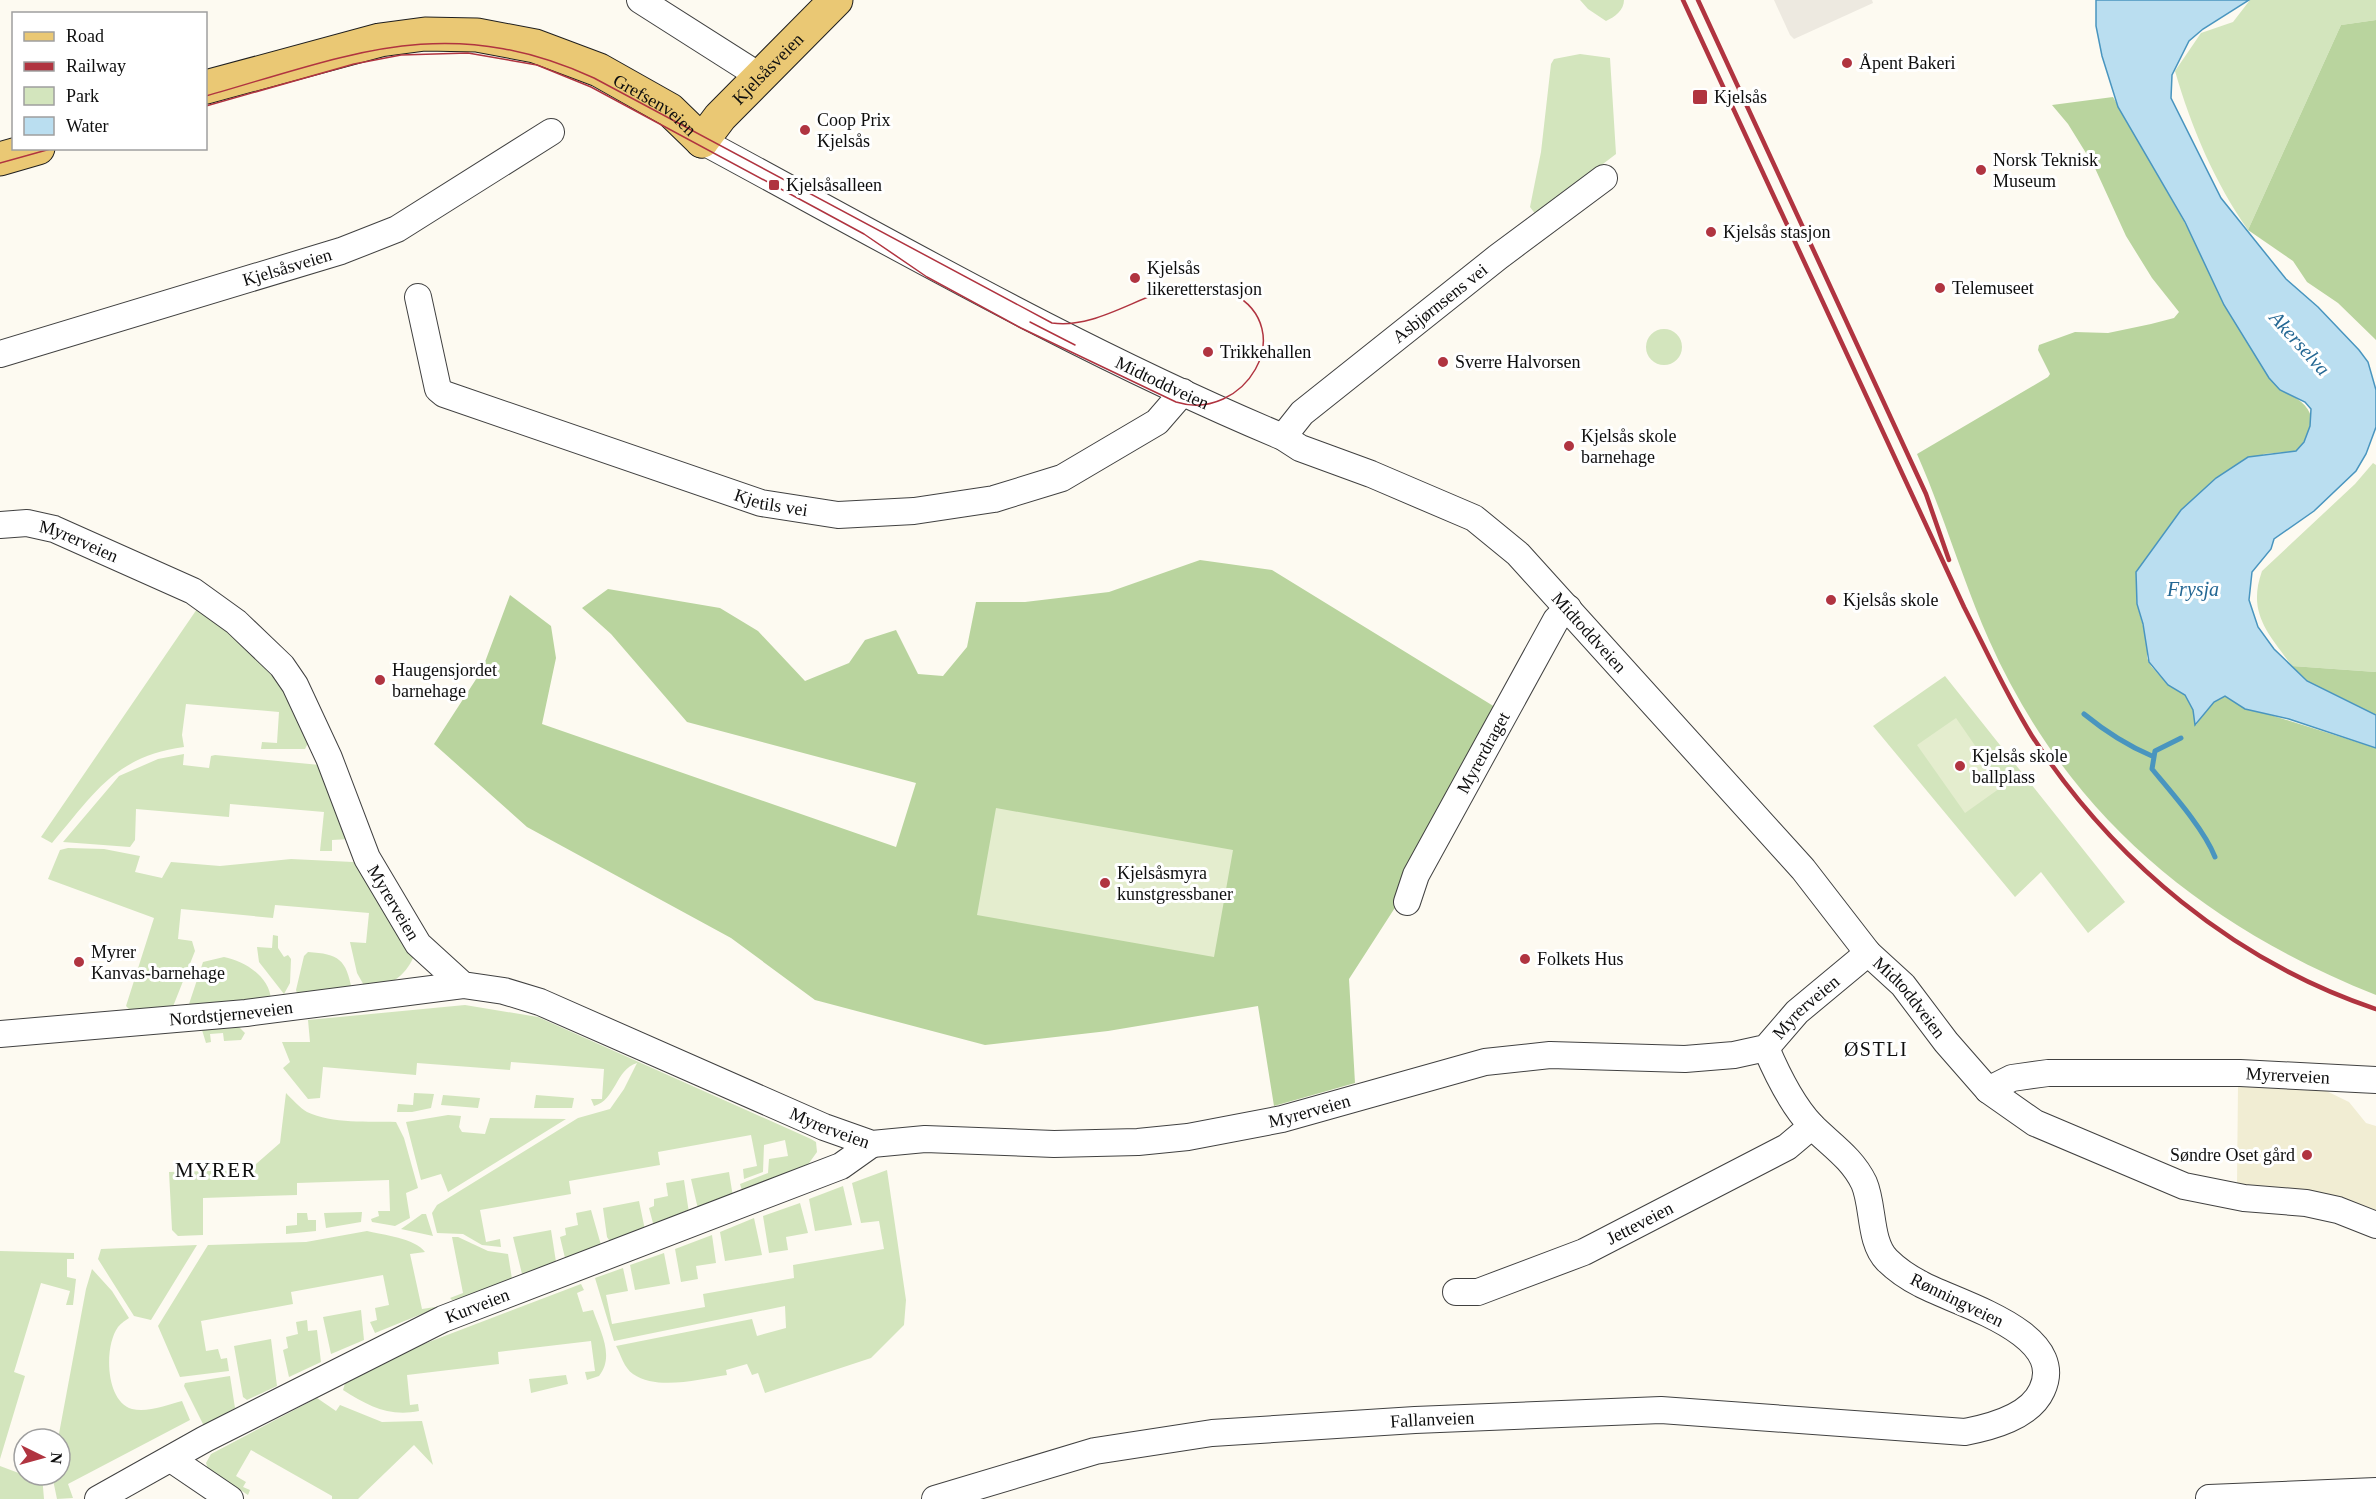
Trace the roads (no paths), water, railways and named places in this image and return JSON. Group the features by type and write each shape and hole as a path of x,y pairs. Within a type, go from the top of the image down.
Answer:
{"main road":[{"name":"Kjelsåsveien","path":"702,141 720,117 836,0"},
{"name":"Grefsenveien","path":"207,87 380,40 425,34 477,35 535,46 598,70 670,110 702,141"},
{"name":"Grefsenveien","path":"207,106 381,58 417,53 468,53 524,62 563,74 702,141"},
{"path":"0,159 31,150"}],"street":[{"path":"640,0 761,77"},
{"name":"Kjelsåsveien","path":"0,354 330,254 397,229 551,132"},
{"name":"Midtoddveien","path":"702,141 1042,324 1282,437 1300,448 1381,478 1474,518 1518,554 1803,869 1868,952 1903,985 1946,1042 1988,1090 2035,1123 2184,1186 2244,1198 2306,1203 2337,1210 2376,1226"},
{"name":"Asbjørnsens vei","path":"1282,437 1302,413 1498,257 1604,178"},
{"name":"Kjetils vei","path":"418,297 438,389 444,394 761,503 838,515 914,511 994,499 1062,478 1157,422 1183,392"},
{"name":"Myrerveien","path":"0,525 27,523 54,529 124,558 194,591 236,621 259,642 282,666 310,712 367,858 418,944 463,985 504,991 540,1002 824,1127 872,1144 925,1140 1092,1143 1180,1138 1282,1119 1485,1062 1550,1055 1685,1059 1734,1055 1766,1048 1797,1012 1868,952"},
{"name":"Myrerdraget","path":"1407,902 1416,875 1467,779 1556,620 1568,608"},
{"name":"Nordstjerneveien","path":"0,1034 246,1013 463,985"},
{"name":"Rønningveien","path":"1766,1048 1775,1070 1812,1126 1843,1153 1863,1182 1879,1248 1885,1259 1920,1284 2012,1328 2039,1349 2044,1360 2044,1387 2040,1395 2022,1411 1981,1429 1936,1431"},
{"name":"Myrerveien","path":"1988,1090 2012,1078 2048,1073 2240,1073 2376,1080"},
{"name":"Jetteveien","path":"1456,1292 1478,1292 1584,1252 1787,1147 1812,1126"},
{"name":"Kurveien","path":"98,1499 206,1438 442,1319 842,1166 872,1144"},
{"name":"Fallanveien","path":"935,1499 997,1489 1095,1450 1212,1433 1416,1420 1661,1410 1936,1431"},
{"path":"171,1459 230,1499"},
{"path":"2209,1498 2376,1491"}],"water":[{"name":"Frysja","path":"2096,0 2249,0 2203,29 2189,41 2172,75 2171,98 2221,198 2286,279 2318,307 2368,362 2376,390 2376,427 2366,454 2356,471 2314,511 2274,539 2271,549 2252,572 2249,600 2258,627 2274,649 2307,681 2376,715 2376,748 2289,719 2245,709 2225,696 2214,702 2195,725 2193,710 2185,695 2168,685 2149,662 2143,624 2137,604 2136,572 2181,510 2216,478 2248,457 2296,451 2304,442 2310,426 2311,409 2305,402 2280,390 2269,378 2224,305 2185,222 2118,107 2102,56 2096,26"}],"waterway":[{"path":"2084,714 2116,738 2152,756"},
{"path":"2181,738 2155,751 2152,769 2196,823 2215,857"}],"tram line":[{"path":"207,96 307,66 399,46 445,43 492,47 541,58 594,78 1052,323 1075,323 1097,318 1165,291 1187,285 1210,285 1232,293 1252,309 1262,329 1263,349 1255,369 1242,386 1223,399 1201,405 1176,402 1021,328 927,277 864,234 591,87 537,65 468,53 401,55 354,64 207,106"},
{"path":"0,163 47,150"},
{"path":"1030,322 1075,345"}],"railway":[{"path":"1683,0 1964,607 2032,736 2064,782 2100,825 2139,865 2182,902 2227,935 2274,964 2324,989 2376,1009"},
{"path":"1698,0 1926,494 1949,560"}],"place":[{"name":"Åpent Bakeri","path":"1847,63"},
{"name":"Kjelsås","path":"1700,97"},
{"name":"Coop Prix Kjelsås","path":"805,130"},
{"name":"Norsk Teknisk Museum","path":"1981,170"},
{"name":"Kjelsåsalleen","path":"774,185"},
{"name":"Kjelsås stasjon","path":"1711,232"},
{"name":"Kjelsås likeretterstasjon","path":"1135,278"},
{"name":"Telemuseet","path":"1940,288"},
{"name":"Trikkehallen","path":"1208,352"},
{"name":"Sverre Halvorsen","path":"1443,362"},
{"name":"Kjelsås skole barnehage","path":"1569,446"},
{"name":"Kjelsås skole","path":"1831,600"},
{"name":"Haugensjordet barnehage","path":"380,680"},
{"name":"Kjelsås skole ballplass","path":"1960,766"},
{"name":"Kjelsåsmyra kunstgressbaner","path":"1105,883"},
{"name":"Folkets Hus","path":"1525,959"},
{"name":"Myrer Kanvas-barnehage","path":"79,962"},
{"name":"Søndre Oset gård","path":"2307,1155"}],"district":[{"name":"ØSTLI","path":"1876,1049"},
{"name":"MYRER","path":"216,1170"}],"water label":[{"name":"Akerselva","path":"2300,343"}]}
